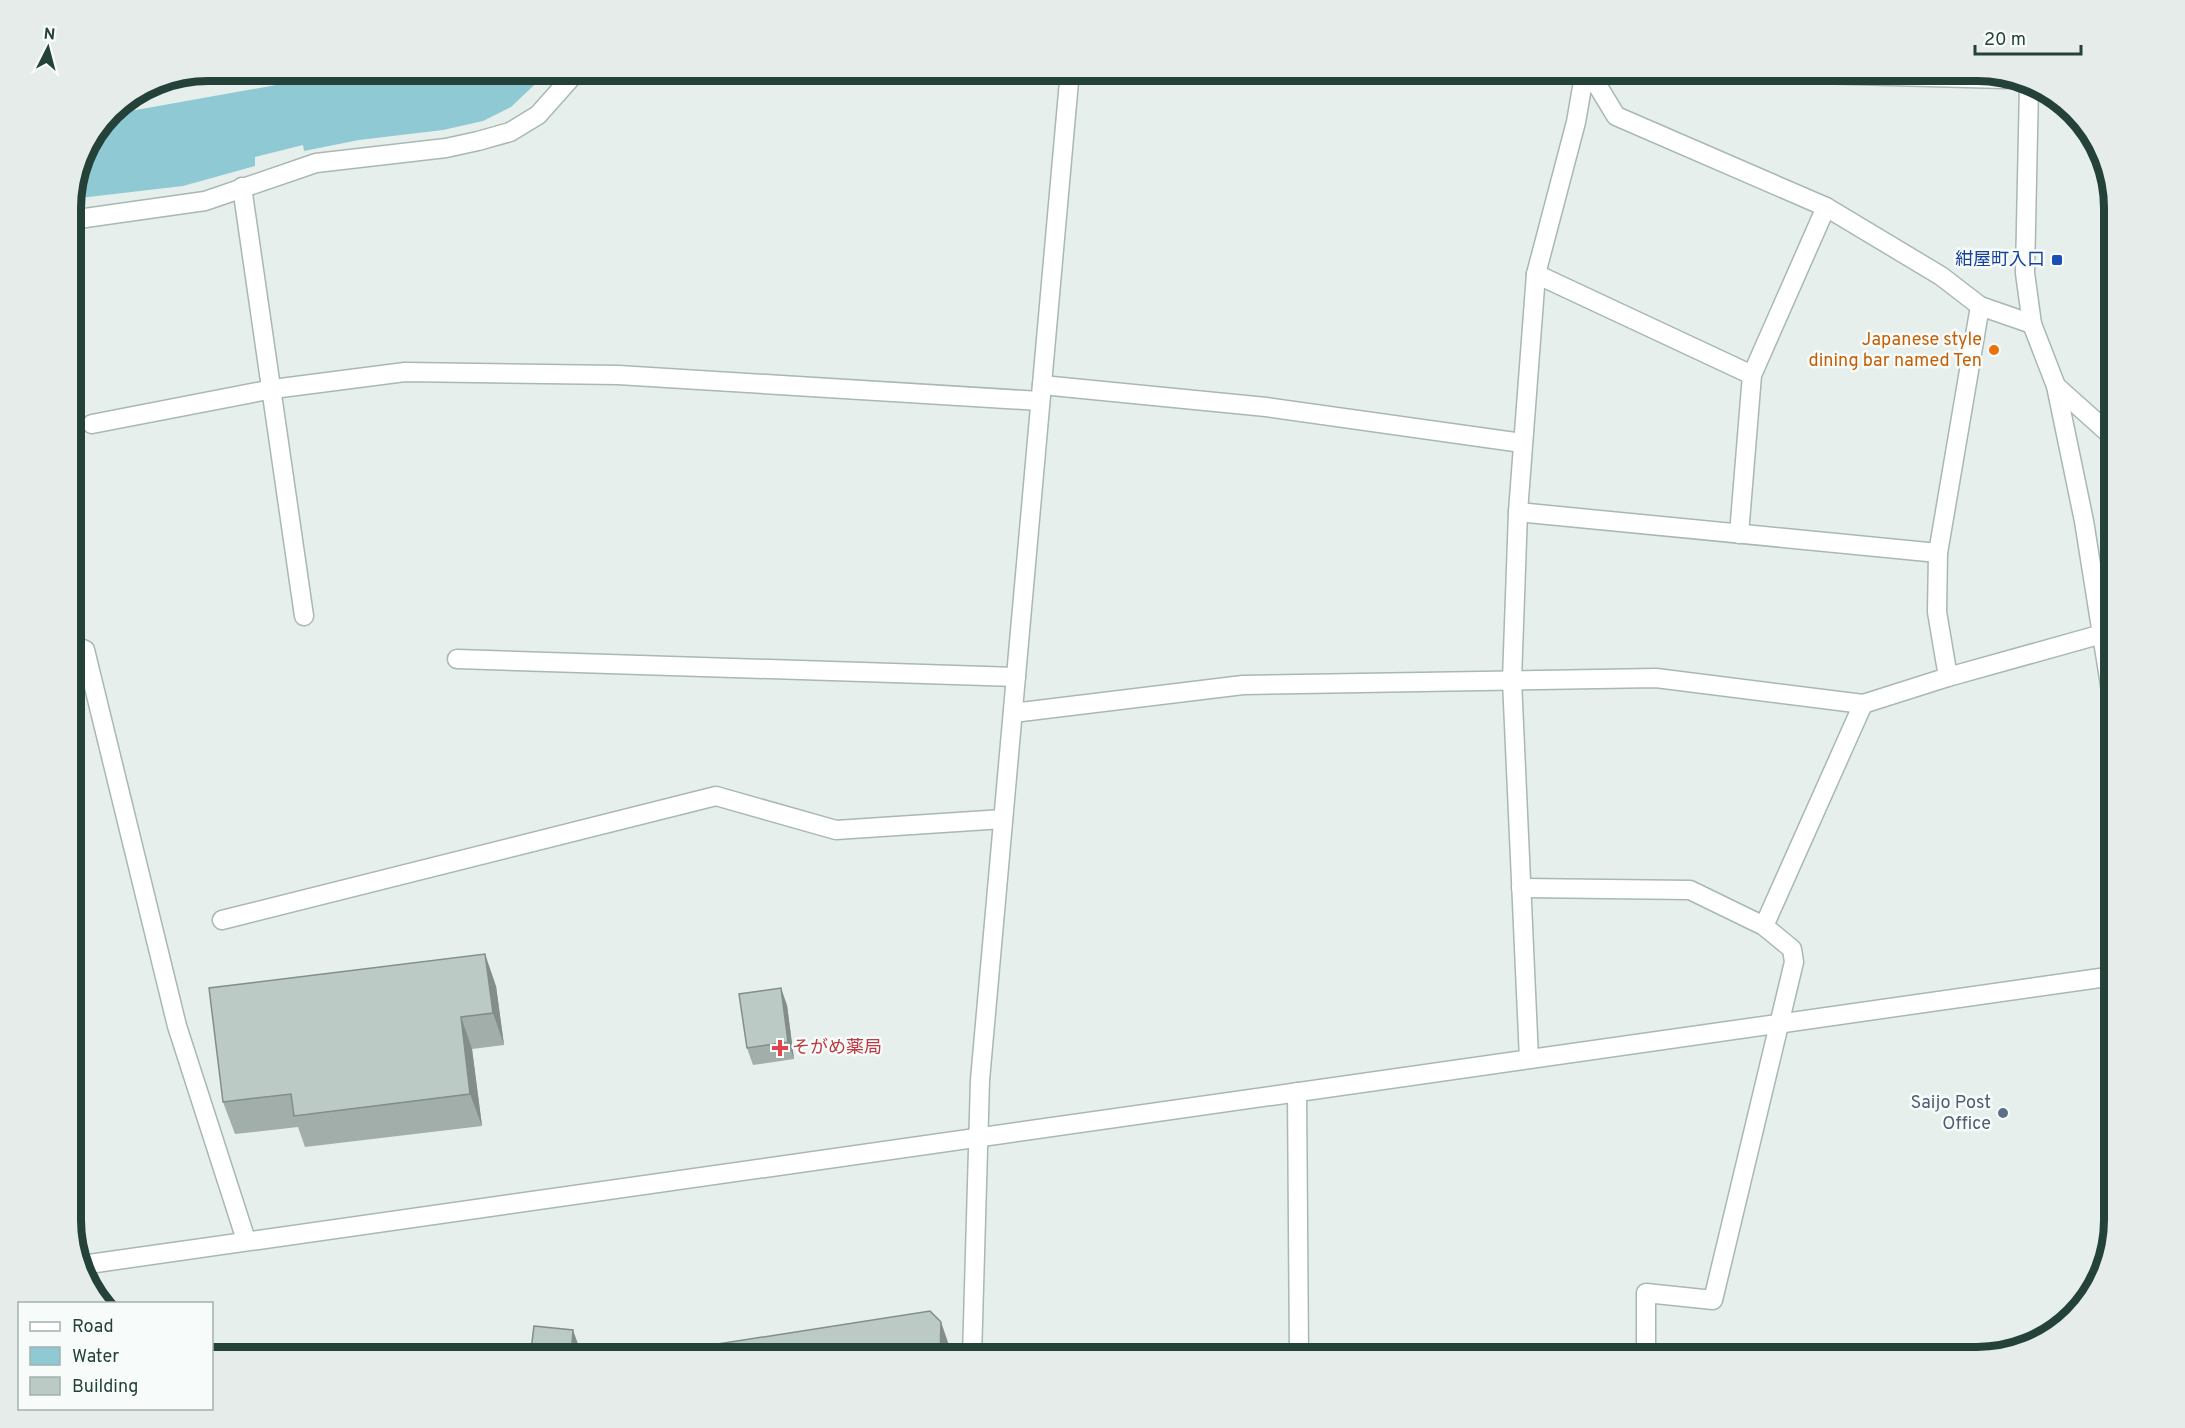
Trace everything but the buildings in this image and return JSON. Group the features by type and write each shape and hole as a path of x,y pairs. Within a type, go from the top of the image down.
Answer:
{"street":[{"path":"81,219 204,201 316,163 446,148 510,132 537,115 568,81"},
{"path":"972,1347 980,1080 1069,81"},
{"path":"1529,1059 1512,680 1518,512 1536,274 1585,81"},
{"path":"1594,81 1616,116 1826,207 1941,276 1980,306 2032,324"},
{"path":"2029,92 2025,273 2032,324 2056,386 2104,614"},
{"path":"242,188 273,389 304,616"},
{"path":"1739,534 1752,375 1826,207"},
{"path":"1536,274 1752,375"},
{"path":"1948,677 1936,612 1938,553 1980,306"},
{"path":"92,424 273,389 405,372 618,375 1041,393 1266,407 1522,443"},
{"path":"2056,386 2104,428"},
{"path":"1518,512 1938,553"},
{"path":"1012,713 1243,685 1656,678 1863,704 1948,677 2104,634"},
{"path":"81,648 85,650 177,1026 246,1240"},
{"path":"457,659 1016,677"},
{"path":"1764,926 1863,704"},
{"path":"222,920 716,796 836,830 1003,819"},
{"path":"1521,888 1690,890 1764,926 1792,949 1794,963 1713,1300 1646,1293 1646,1347"},
{"path":"89,1264 2104,978"},
{"path":"1297,1092 1299,1347"}],"water":[{"path":"298,81 538,81 511,107 483,121 443,130 359,140 304,151 303,145 255,157 255,166 183,186 81,198 85,175 94,152 112,124 124,112"}],"place":[{"name":"紺屋町入口","path":"2057,260"},
{"name":"Japanese style dining bar named Ten","path":"1994,350"},
{"name":"そがめ薬局","path":"780,1048"},
{"name":"Saijo Post Office","path":"2003,1113"}]}
